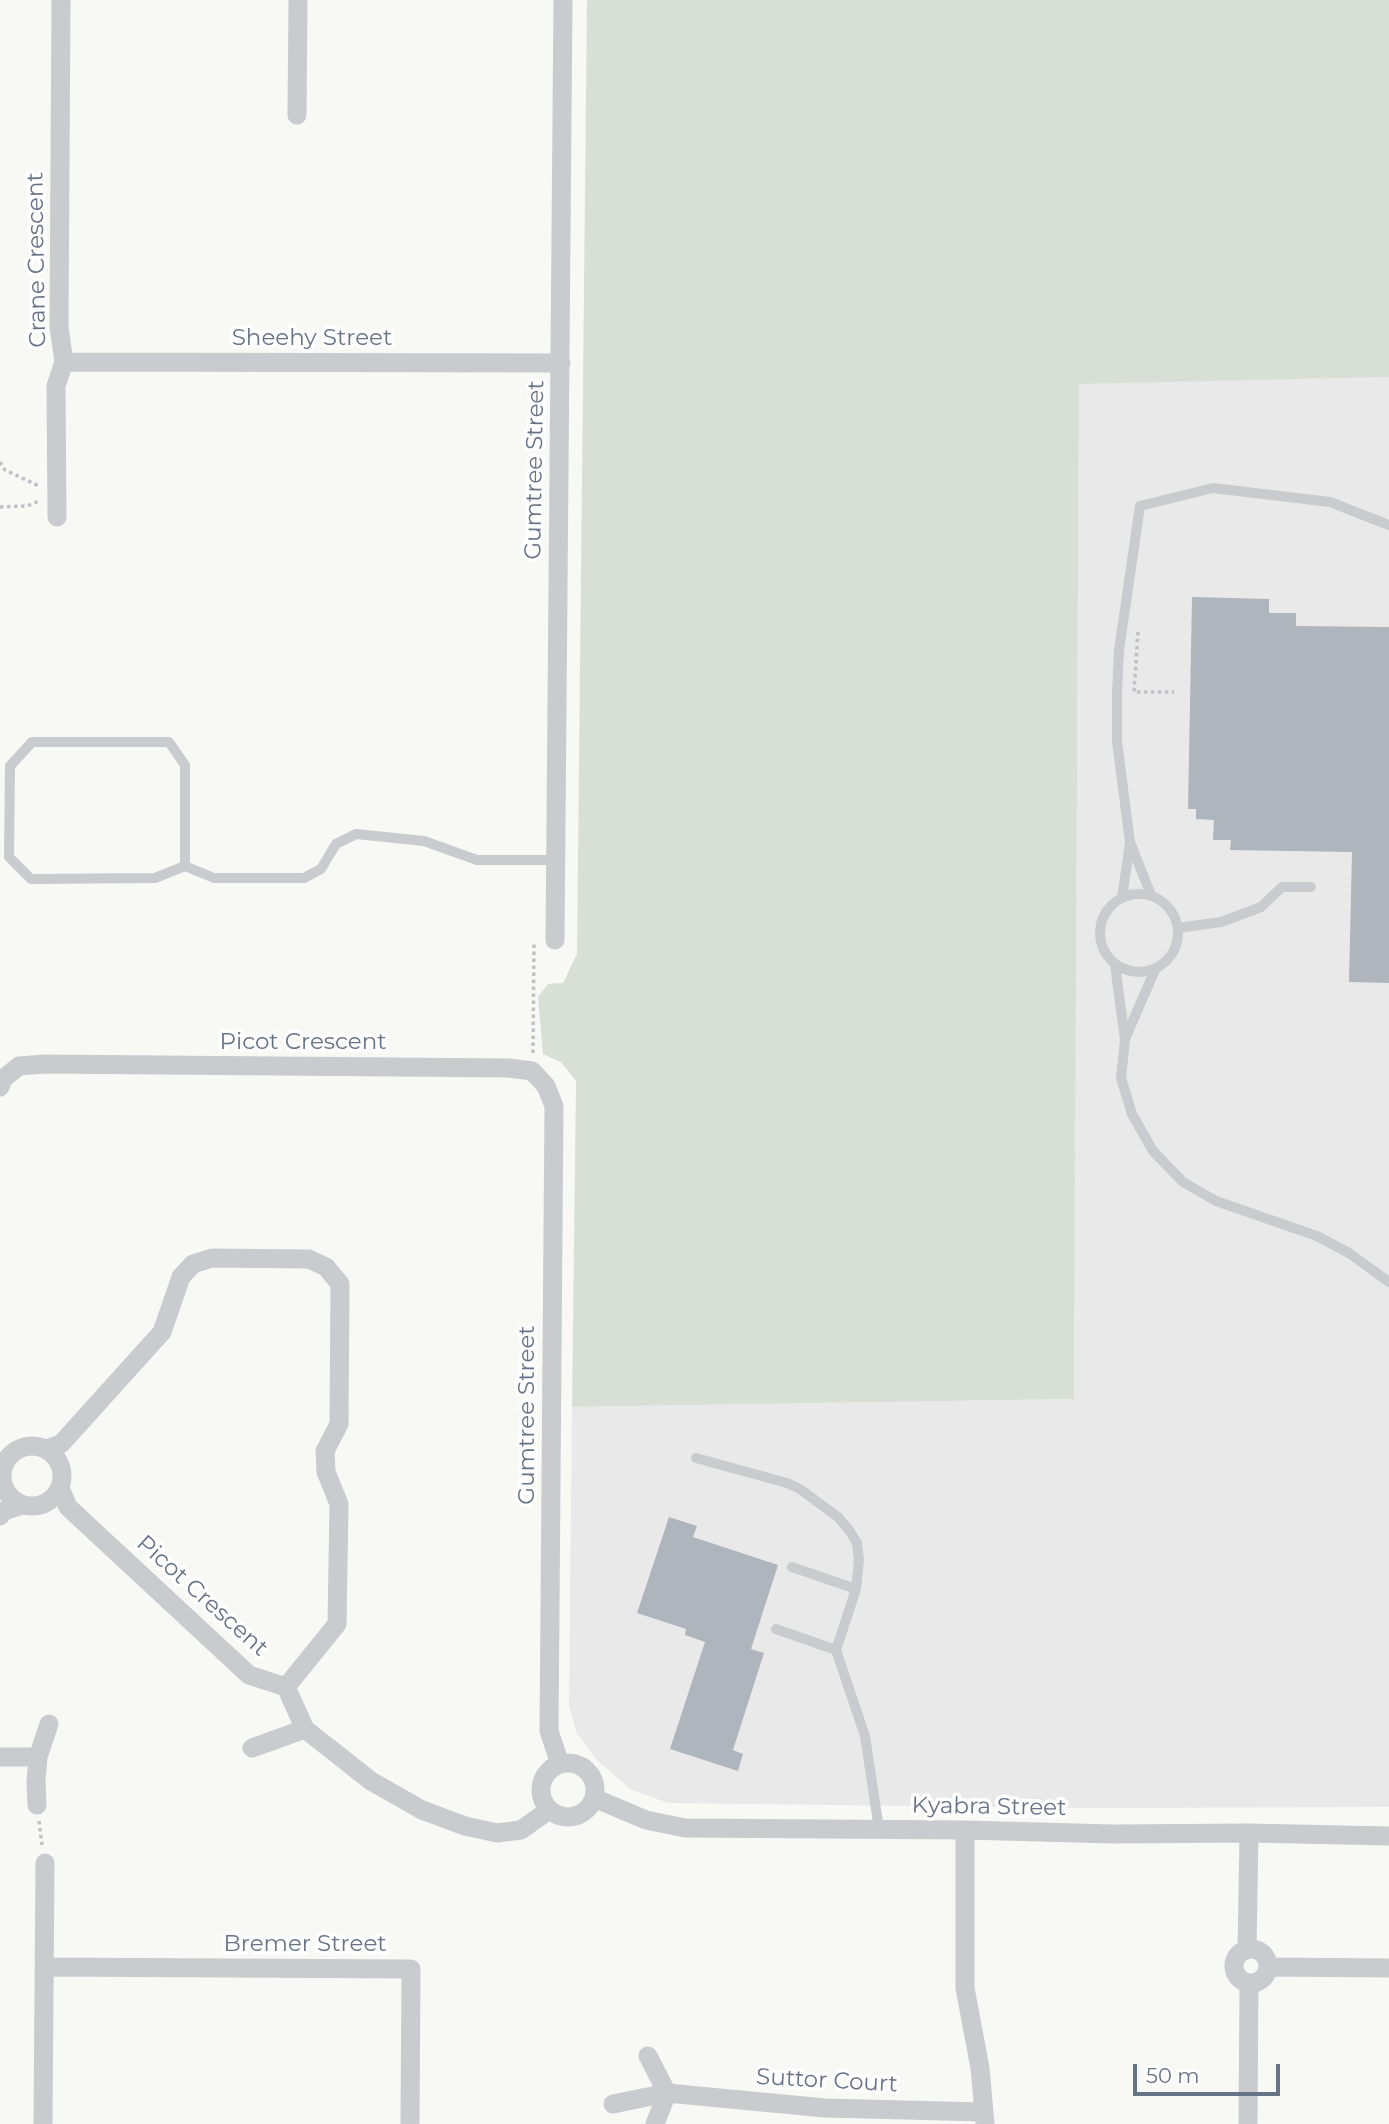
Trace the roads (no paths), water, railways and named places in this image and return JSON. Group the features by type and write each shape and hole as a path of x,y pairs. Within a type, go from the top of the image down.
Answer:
{"street":[{"name":"Crane Crescent","path":"57,517 56,386 64,362 59,327 61,0"},
{"path":"298,0 298,115"},
{"name":"Gumtree Street","path":"555,940 563,0"},
{"name":"Sheehy Street","path":"64,362 561,363"},
{"name":"Picot Crescent","path":"0,1087 2,1079 19,1066 45,1064 509,1068 531,1071"},
{"name":"Gumtree Street","path":"531,1071 546,1086 554,1106 549,1731 560,1764"},
{"path":"56,1452 162,1332 181,1277 193,1264 212,1258 309,1259 326,1267 340,1284 339,1424 325,1451 326,1472 340,1504 337,1624 286,1687 305,1729 371,1781 422,1810 465,1826 497,1833 521,1830 549,1810"},
{"path":"38,1446 56,1452 63,1480 54,1495 40,1506 8,1506 2,1477 7,1448 38,1446"},
{"name":"Picot Crescent","path":"54,1495 249,1675 286,1687"},
{"path":"37,1805 38,1757 49,1724"},
{"path":"252,1748 305,1729"},
{"path":"0,1756 38,1757"},
{"path":"572,1763 592,1777 594,1798 587,1809 573,1817 564,1817 549,1810 544,1803 541,1787 549,1772 560,1764 572,1763"},
{"name":"Kyabra Street","path":"594,1798 646,1820 685,1828 1389,1836"},
{"path":"965,1830 965,1989 980,2068 985,2118"},
{"path":"1247,1950 1250,1833"},
{"path":"43,2124 45,1863"},
{"path":"1247,1950 1256,1950 1266,1959 1268,1967 1264,1978 1258,1982 1249,1983 1240,1979 1234,1967 1239,1955 1247,1950"},
{"name":"Bremer Street","path":"44,1967 411,1969 410,2124"},
{"path":"1268,1967 1389,1968"},
{"path":"1248,2124 1249,1983"},
{"path":"648,2056 667,2093 655,2124"},
{"name":"Suttor Court","path":"613,2104 667,2093 825,2108 985,2118"}],"lane":[{"path":"1151,895 1130,842 1117,742 1119,650 1140,506 1213,488 1329,502 1389,525"},
{"path":"185,866 185,765 169,742 32,742 10,766 9,858 31,879 155,878 185,866 214,878 304,878 321,869 336,844 356,834 424,841 477,860 556,860"},
{"path":"1122,898 1130,842"},
{"path":"1178,928 1221,922 1261,907 1282,887 1311,887"},
{"path":"1140,894 1151,895 1169,907 1174,915 1178,928 1178,944 1168,961 1155,970 1131,972 1115,965 1102,947 1100,926 1104,916 1110,906 1122,898 1140,894"},
{"path":"1115,965 1125,1040 1121,1078 1132,1114 1153,1151 1183,1182 1216,1202 1317,1236 1349,1253 1389,1282"},
{"path":"1125,1040 1155,970"},
{"path":"696,1458 800,1489 838,1517 856,1543 859,1560 856,1589 836,1650 865,1736 880,1829"},
{"path":"792,1567 856,1589"},
{"path":"776,1629 836,1650"}]}
